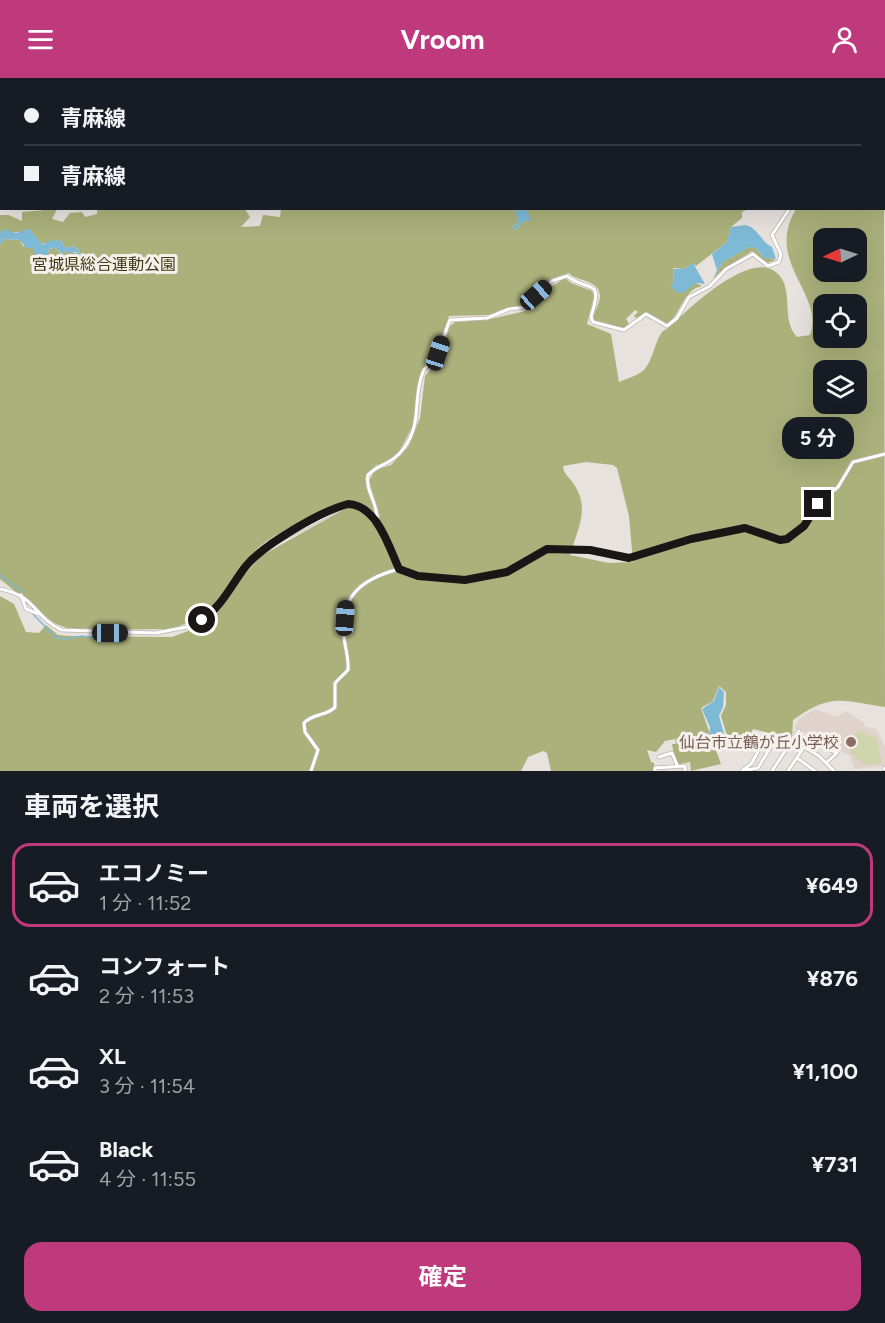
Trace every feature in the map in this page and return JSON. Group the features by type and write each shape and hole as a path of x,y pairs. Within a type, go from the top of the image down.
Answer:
{"street":[{"path":"376,523 379,513 372,500 368,476 377,467 390,464 406,445 418,420 418,390 423,372 436,357 450,320 487,318 509,309 526,307 552,281 567,276 586,283 596,291 597,298 591,318 593,322 624,330 646,314 666,326 677,318 689,297 710,286 722,272 736,266 748,255 753,254 768,266 779,262 781,254 772,235 789,210"},
{"path":"310,771 318,750 305,732 304,723 309,718 331,712 335,707 335,683 348,670 344,632 347,600 379,575 399,569 418,576 465,580 507,572 547,549 590,550 629,558 691,539 745,528 780,540 787,539 804,526 818,504 838,487 853,462 880,453 885,454"},
{"path":"0,589 21,594 54,627 69,632 156,633 183,629 212,613 252,560 265,548 348,504 360,506 370,513 399,569"},
{"path":"21,594 26,609 41,614"},
{"path":"772,771 797,733 837,753 826,763"},
{"path":"766,736 776,738 758,768 742,771 752,763 766,736"},
{"path":"775,743 787,748"},
{"path":"795,771 789,769 804,747 834,771"},
{"path":"659,757 672,753 673,761 679,766"},
{"path":"797,758 815,771"},
{"path":"655,771 655,768 679,766 685,766 686,771"}],"shaded area":[{"name":"仙台市立鶴が丘小学校","path":"815,709 838,717 846,711 864,723 864,726 876,729 885,747 885,766 854,769 850,756 794,728 799,719"}],"green space":[{"name":"宮城県総合運動公園","path":"56,210 52,219 63,222 70,213 82,212 85,217 97,214 97,210 246,210 250,217 241,227 260,226 263,215 280,217 281,210 516,210 518,223 512,227 516,230 522,222 530,220 526,210 747,210 742,212 742,218 731,227 727,242 696,266 693,263 684,269 673,268 674,281 671,286 674,289 696,283 702,286 690,292 668,324 648,313 636,318 634,316 638,312 635,310 626,319 629,324 623,328 593,320 600,299 599,291 596,286 569,273 551,279 526,305 488,315 449,316 438,348 422,370 417,390 416,420 398,454 390,463 376,465 365,478 376,515 357,502 345,502 290,527 265,542 252,554 221,601 261,556 348,507 363,511 372,524 380,516 369,481 375,470 391,465 408,447 420,418 425,376 437,362 450,326 455,322 486,320 525,311 540,294 565,278 571,283 592,291 594,296 587,324 611,334 619,382 644,370 662,332 693,305 722,283 753,268 766,268 777,273 785,287 792,330 797,337 810,335 812,320 810,305 790,262 787,246 788,228 796,210 884,210 885,707 847,701 818,705 793,720 792,739 753,729 743,752 729,742 721,716 726,705 726,692 719,686 713,701 701,708 710,734 708,745 714,745 721,764 691,771 690,762 680,764 675,761 672,744 676,744 675,739 665,741 656,752 647,750 651,762 654,763 654,771 551,771 547,753 543,751 528,757 521,771 0,771 0,596 14,604 26,632 39,633 46,625 58,635 68,636 172,637 199,627 217,607 205,616 172,629 72,630 54,623 0,579 0,245 4,239 20,240 23,246 34,248 34,253 41,258 47,258 49,249 55,248 62,254 66,251 81,254 75,246 66,248 60,240 42,244 29,229 0,233 0,215 9,215 22,221 22,212","holes":["586,462 613,465 617,468 629,516 633,562 609,563 570,555 581,520 582,503 563,466"]},
{"path":"749,247 756,248 762,256 776,260 767,263 752,251 713,279 723,262"},
{"path":"857,730 877,738 882,764 865,765 849,752"}],"water":[{"path":"515,210 526,210 531,220 522,222 516,230 512,227 518,223"},
{"path":"746,225 754,229 772,247 776,259 764,258 756,248 749,247 723,262 713,279 717,270 712,254 727,242 731,227"},
{"path":"3,229 16,233 29,229 43,245 48,241 60,240 66,248 75,246 85,260 76,252 66,251 63,254 55,248 49,249 47,258 41,258 34,253 34,248 26,248 20,240 4,239 0,245 0,233"},
{"path":"693,263 705,284 696,283 683,293 676,292 671,286 674,281 673,269 684,269"},
{"path":"719,687 724,692 723,707 719,716 727,744 717,749 716,745 709,743 710,727 702,709 714,701"}],"waterway":[{"path":"0,575 23,592"},
{"path":"33,614 55,637 65,639 82,636 112,641"}],"place":[{"name":"仙台市立鶴が丘小学校","path":"851,742"}],"route":[{"path":"202,620 219,606 245,567 265,548 336,508 348,504 360,506 370,513 399,569 418,576 465,580 507,572 547,549 590,550 629,558 665,549 691,539 745,528 780,540 787,539 793,537 804,526 818,504"}]}
